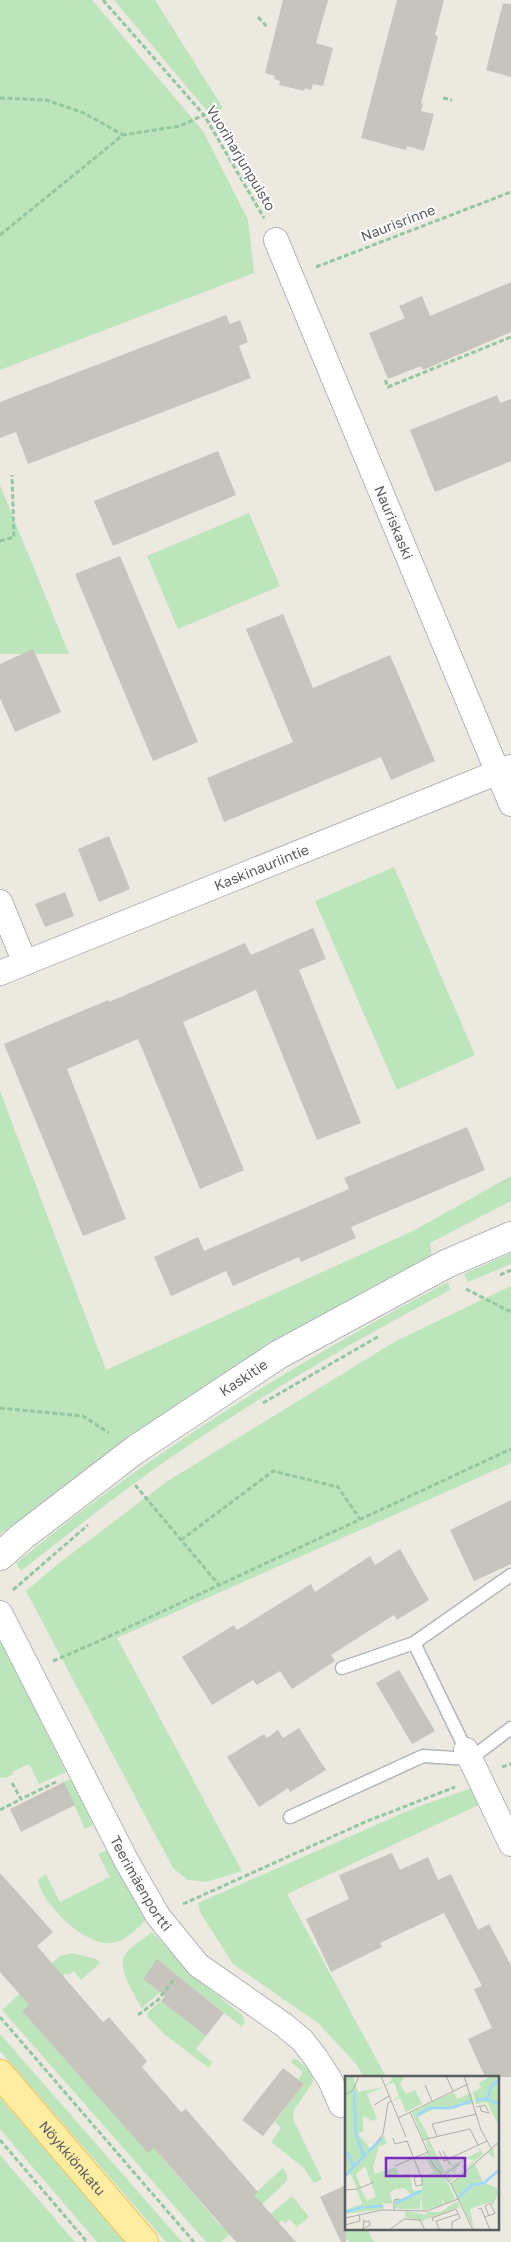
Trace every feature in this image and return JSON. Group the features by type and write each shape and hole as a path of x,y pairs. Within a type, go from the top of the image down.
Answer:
{"main road":[{"name":"Nöykkiönkatu","path":"0,2074 144,2242"}],"street":[{"name":"Nauriskaski","path":"276,240 392,522 504,769 511,804"},
{"name":"Kaskinauriintie","path":"0,973 504,769"},
{"path":"0,902 25,963"},
{"name":"Kaskitie","path":"0,1556 24,1535 134,1450 278,1355 446,1264 511,1236"},
{"name":"Teerimäenportti","path":"4,1604 127,1862 158,1916 198,1964 302,2040 330,2080 341,2105"},
{"path":"471,1761 511,1844"}],"lane":[{"path":"342,1668 414,1643 511,1574"},
{"path":"414,1643 471,1761"},
{"path":"290,1817 423,1756 471,1761 511,1728"}],"path":[{"name":"Vuoriharjunpuisto","path":"104,0 204,114 276,240"},
{"path":"258,17 268,28"},
{"path":"0,98 46,100 84,113 123,135"},
{"path":"443,98 452,100"},
{"path":"0,234 123,135 180,126 204,114"},
{"name":"Naurisrinne","path":"292,277 511,192"},
{"path":"385,380 388,387 511,337"},
{"path":"0,541 14,537 12,475"},
{"path":"493,1278 511,1270"},
{"path":"458,1292 475,1285"},
{"path":"466,1289 511,1312"},
{"path":"258,1405 300,1379 383,1333"},
{"path":"0,1408 83,1416 134,1450 150,1473 128,1491"},
{"path":"99,1642 511,1449"},
{"path":"181,1540 273,1471 338,1488 360,1519"},
{"path":"135,1484 219,1585"},
{"path":"4,1604 90,1523"},
{"path":"158,1916 366,1822 464,1783 471,1761 511,1764"},
{"path":"12,1783 21,1799"},
{"path":"0,1810 45,1788"},
{"path":"138,2015 158,2000 174,1979"},
{"path":"0,2017 107,2138 194,2242"},
{"path":"0,2140 87,2242"}],"green space":[{"path":"0,0 92,0 203,131 248,220 254,273 0,370"},
{"path":"114,0 155,0 223,108 213,118"},
{"path":"0,485 69,654 0,654"},
{"path":"249,513 280,586 178,629 147,556"},
{"path":"394,867 475,1055 397,1090 315,901"},
{"path":"0,1091 106,1370 415,1230 511,1176 511,1201 430,1243 432,1258 266,1345 0,1534"},
{"path":"511,1253 511,1264 468,1282 464,1274"},
{"path":"448,1282 450,1290 314,1366 247,1407 161,1464 21,1571 16,1563 136,1471 266,1385 356,1332"},
{"path":"511,1286 511,1463 117,1638 242,1871 206,1882 188,1880 173,1868 26,1591 58,1564 166,1482 396,1341"},
{"path":"0,1639 66,1772 39,1784 29,1764 12,1772 13,1774 6,1778 0,1777"},
{"path":"71,1779 93,1825 85,1829 64,1782"},
{"path":"475,1787 483,1803 287,1894 385,2076 363,2076 356,2064 318,2023 233,1964 200,1912 198,1903 417,1807"},
{"path":"111,1848 149,1917 127,1937 111,1943 89,1938 66,1922 47,1900 38,1880 46,1874 60,1902 110,1877 98,1854"},
{"path":"152,1932 197,1979 242,2015 245,2022 242,2027 158,1960 143,1979 160,1992 142,2008 126,1978 123,1960 131,1948"},
{"path":"72,1953 96,1959 100,1963 81,1980 74,1971 68,1975 66,1973 22,2011 71,2066 154,2148 220,2225 283,2168 287,2175 287,2180 282,2186 221,2242 206,2242 2,2010 60,1956"},
{"path":"161,2001 206,2036 196,2049 212,2062 209,2068 164,2034 147,2016 147,2013"},
{"path":"0,2034 182,2242 166,2242 0,2051"},
{"path":"294,2058 307,2068 313,2078 313,2082 294,2110 293,2119 322,2179 314,2183 304,2168 271,2142 281,2128 275,2122 304,2084 298,2079 303,2072 291,2062"},
{"path":"0,2098 126,2242 97,2242 0,2129"},
{"path":"0,2155 75,2242 0,2242"},
{"path":"291,2197 294,2198 309,2217 297,2227 290,2219 285,2223 282,2220 257,2242 236,2242"},
{"path":"336,2227 345,2227 345,2230 368,2230 374,2242 349,2242"}],"building":[{"path":"283,0 328,0 316,43 333,48 323,86 313,84 311,90 305,88 304,91 279,85 280,81 274,79 275,76 265,73"},
{"path":"397,0 444,0 435,35 438,36 421,103 423,104 421,111 434,114 424,151 407,146 406,150 361,138"},
{"path":"503,3 511,4 511,77 486,70"},
{"path":"511,282 511,332 423,370 421,366 388,379 369,333 405,318 399,306 422,296 430,316"},
{"path":"226,315 230,324 240,320 248,342 239,346 251,378 28,464 16,432 0,438 0,402"},
{"path":"497,395 500,403 511,399 511,461 435,492 410,430"},
{"path":"218,451 236,495 113,546 94,501"},
{"path":"120,556 198,742 153,761 75,574"},
{"path":"283,614 313,688 390,655 435,761 391,780 381,757 224,822 207,778 293,742 246,629"},
{"path":"33,649 61,712 15,732 0,698 0,664"},
{"path":"109,836 130,889 99,902 78,849"},
{"path":"65,892 74,916 45,927 35,904"},
{"path":"313,928 326,959 299,970 361,1123 317,1140 256,990 183,1022 244,1170 200,1189 138,1039 67,1069 126,1219 83,1236 4,1044 108,1000 109,1002 245,943 251,955"},
{"path":"467,1127 485,1170 351,1227 356,1238 301,1262 299,1257 233,1286 226,1271 171,1296 154,1257 198,1237 204,1251 349,1189 344,1178"},
{"path":"511,1500 511,1564 474,1581 450,1530"},
{"path":"400,1549 429,1600 397,1620 394,1615 331,1655 335,1661 292,1689 280,1671 257,1685 253,1680 212,1705 182,1657 234,1625 237,1630 311,1584 315,1592 370,1556 375,1565"},
{"path":"399,1670 435,1731 412,1744 376,1683"},
{"path":"299,1728 326,1770 290,1792 288,1788 259,1807 227,1757 264,1734 267,1738 278,1730 283,1738"},
{"path":"64,1782 75,1805 21,1832 10,1809"},
{"path":"392,1853 400,1870 428,1857 438,1880 451,1874 478,1930 489,1924 511,1965 511,2077 485,2076 468,2039 492,2028 474,1989 482,1986 444,1913 380,1943 382,1947 331,1972 306,1919 349,1899 339,1875"},
{"path":"0,1873 53,1932 37,1946 103,2022 109,2017 147,2061 142,2067 181,2112 186,2109 258,2192 254,2195 296,2242 236,2242 154,2148 148,2153 22,2011 29,2005 0,1972"},
{"path":"157,1959 224,2013 206,2036 161,2001 165,1996 143,1979"},
{"path":"283,2068 304,2084 263,2136 242,2120"},
{"path":"345,2185 346,2242 341,2242 320,2197"}]}
